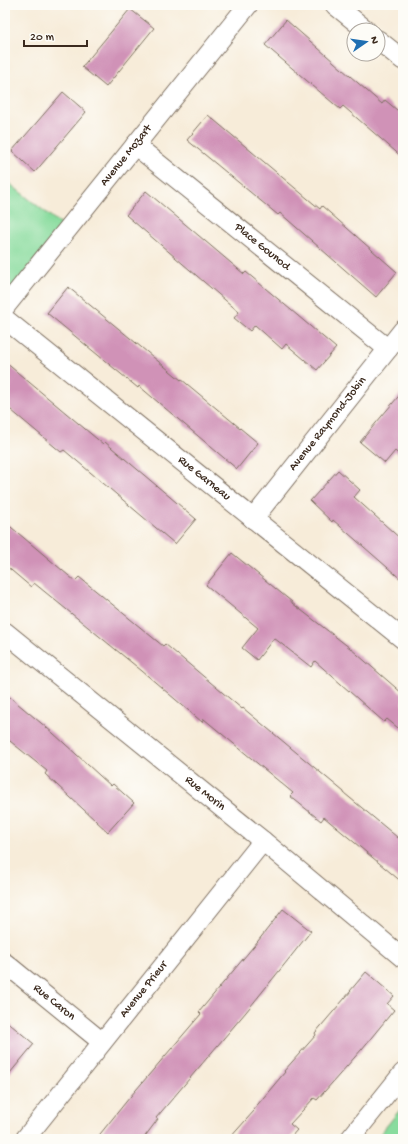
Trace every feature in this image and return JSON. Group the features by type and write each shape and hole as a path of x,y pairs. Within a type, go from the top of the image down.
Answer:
{"street":[{"name":"Avenue Mozart","path":"5,307 248,5"},
{"path":"335,5 356,22"},
{"path":"386,46 403,60"},
{"name":"Place Gounod","path":"135,145 388,348"},
{"name":"Rue Garneau","path":"5,320 403,639"},
{"name":"Avenue Raymond-Jobin","path":"253,518 403,330"},
{"name":"Rue Morin","path":"5,632 263,840 403,958"},
{"name":"Avenue Prieur","path":"25,1139 263,840"},
{"name":"Rue Caron","path":"5,963 102,1042"},
{"path":"350,1139 403,1073"}],"green space":[{"path":"5,180 63,226 5,298"},
{"path":"403,1106 403,1139 376,1139"}],"building":[{"path":"130,9 154,28 106,87 82,67"},
{"path":"286,20 382,104 385,100 403,115 403,158 343,106 340,109 265,45"},
{"path":"63,92 86,112 35,172 12,151"},
{"path":"208,115 320,209 322,206 397,272 376,297 280,213 278,215 187,140"},
{"path":"146,191 244,274 246,272 336,348 317,370 286,344 282,349 255,325 250,331 234,318 239,312 126,215"},
{"path":"68,287 258,443 237,469 139,386 138,388 47,313"},
{"path":"5,362 103,444 105,442 196,519 175,544 64,450 61,452 5,405"},
{"path":"403,391 403,458 395,451 385,463 360,442"},
{"path":"338,470 360,490 354,497 403,541 403,581 333,520 332,522 310,501"},
{"path":"5,522 75,581 79,577 163,646 165,644 403,842 403,883 324,817 321,821 290,796 293,793 204,719 202,722 34,583 31,587 5,565"},
{"path":"232,553 292,603 350,648 403,694 403,732 387,719 384,722 315,661 311,667 274,638 257,660 242,648 258,628 206,585"},
{"path":"5,693 53,733 111,786 113,784 134,803 108,832 45,774 47,771 5,737"},
{"path":"283,909 311,931 246,1012 156,1118 158,1119 143,1139 96,1139 201,1014 199,1012"},
{"path":"366,972 394,996 387,1004 394,1010 317,1100 314,1098 290,1124 297,1130 289,1139 229,1139 254,1111 253,1110 285,1072 284,1071 316,1035 315,1033"},
{"path":"5,1020 34,1044 5,1079"}]}
